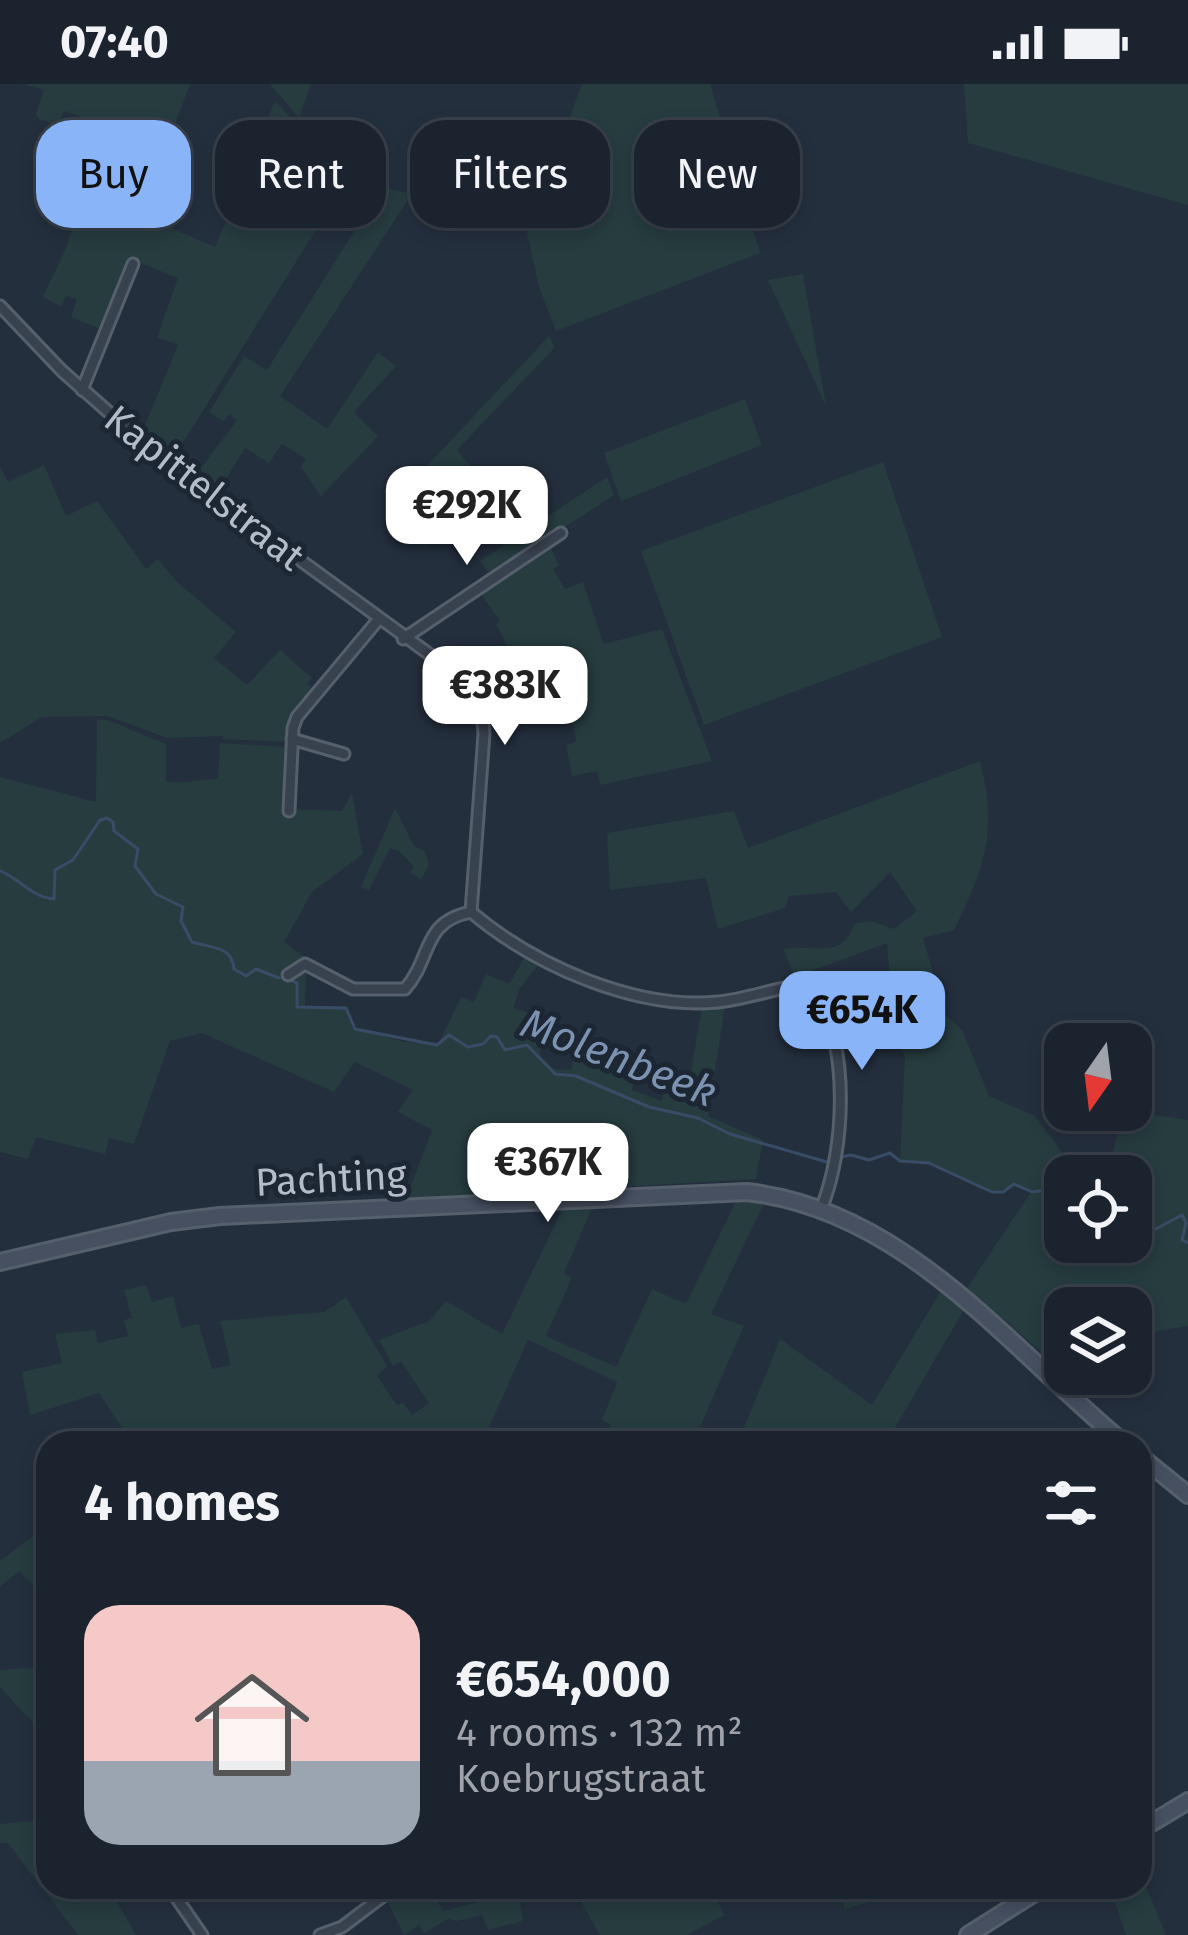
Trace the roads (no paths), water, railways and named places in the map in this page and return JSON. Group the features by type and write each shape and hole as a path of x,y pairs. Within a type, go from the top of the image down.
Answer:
{"main road":[{"name":"Pachting","path":"0,1262 171,1222 220,1216 747,1192 796,1200 875,1236 974,1305 1110,1431"},
{"path":"1152,1466 1188,1496"},
{"path":"1152,1823 1188,1802"},
{"path":"968,1935 1025,1899"}],"street":[{"path":"82,390 133,264"},
{"name":"Kapittelstraat","path":"0,306 82,390 163,460 462,678 473,692 483,717 471,912"},
{"path":"403,639 561,533"},
{"path":"290,811 297,718 378,620"},
{"path":"292,739 344,754"},
{"path":"288,975 305,964 353,989 405,989 437,926 448,917 471,912 562,971 622,992 713,1003 800,985 814,989 836,1052 841,1098 830,1186 821,1209"},
{"path":"177,1899 202,1935"},
{"path":"325,1935 378,1899"}],"waterway":[{"name":"Molenbeek","path":"0,871 54,899 55,870 73,860 100,820 107,818 114,831 138,849 135,866 156,894 183,907 181,921 192,942 225,952 234,969 246,976 256,969 279,978"},
{"name":"Molenbeek","path":"290,980 297,983 297,1007 346,1008 355,1029 437,1045 449,1035 468,1047 483,1044 491,1036 505,1050 527,1045 555,1074 576,1076 649,1107 698,1118 730,1134 827,1162"},
{"name":"Molenbeek","path":"841,1157 869,1160 890,1153 900,1161 929,1163 992,1192 1003,1192 1014,1184 1032,1192 1044,1190"},
{"name":"Molenbeek","path":"1152,1231 1182,1215 1186,1223 1182,1240 1188,1243"}]}
